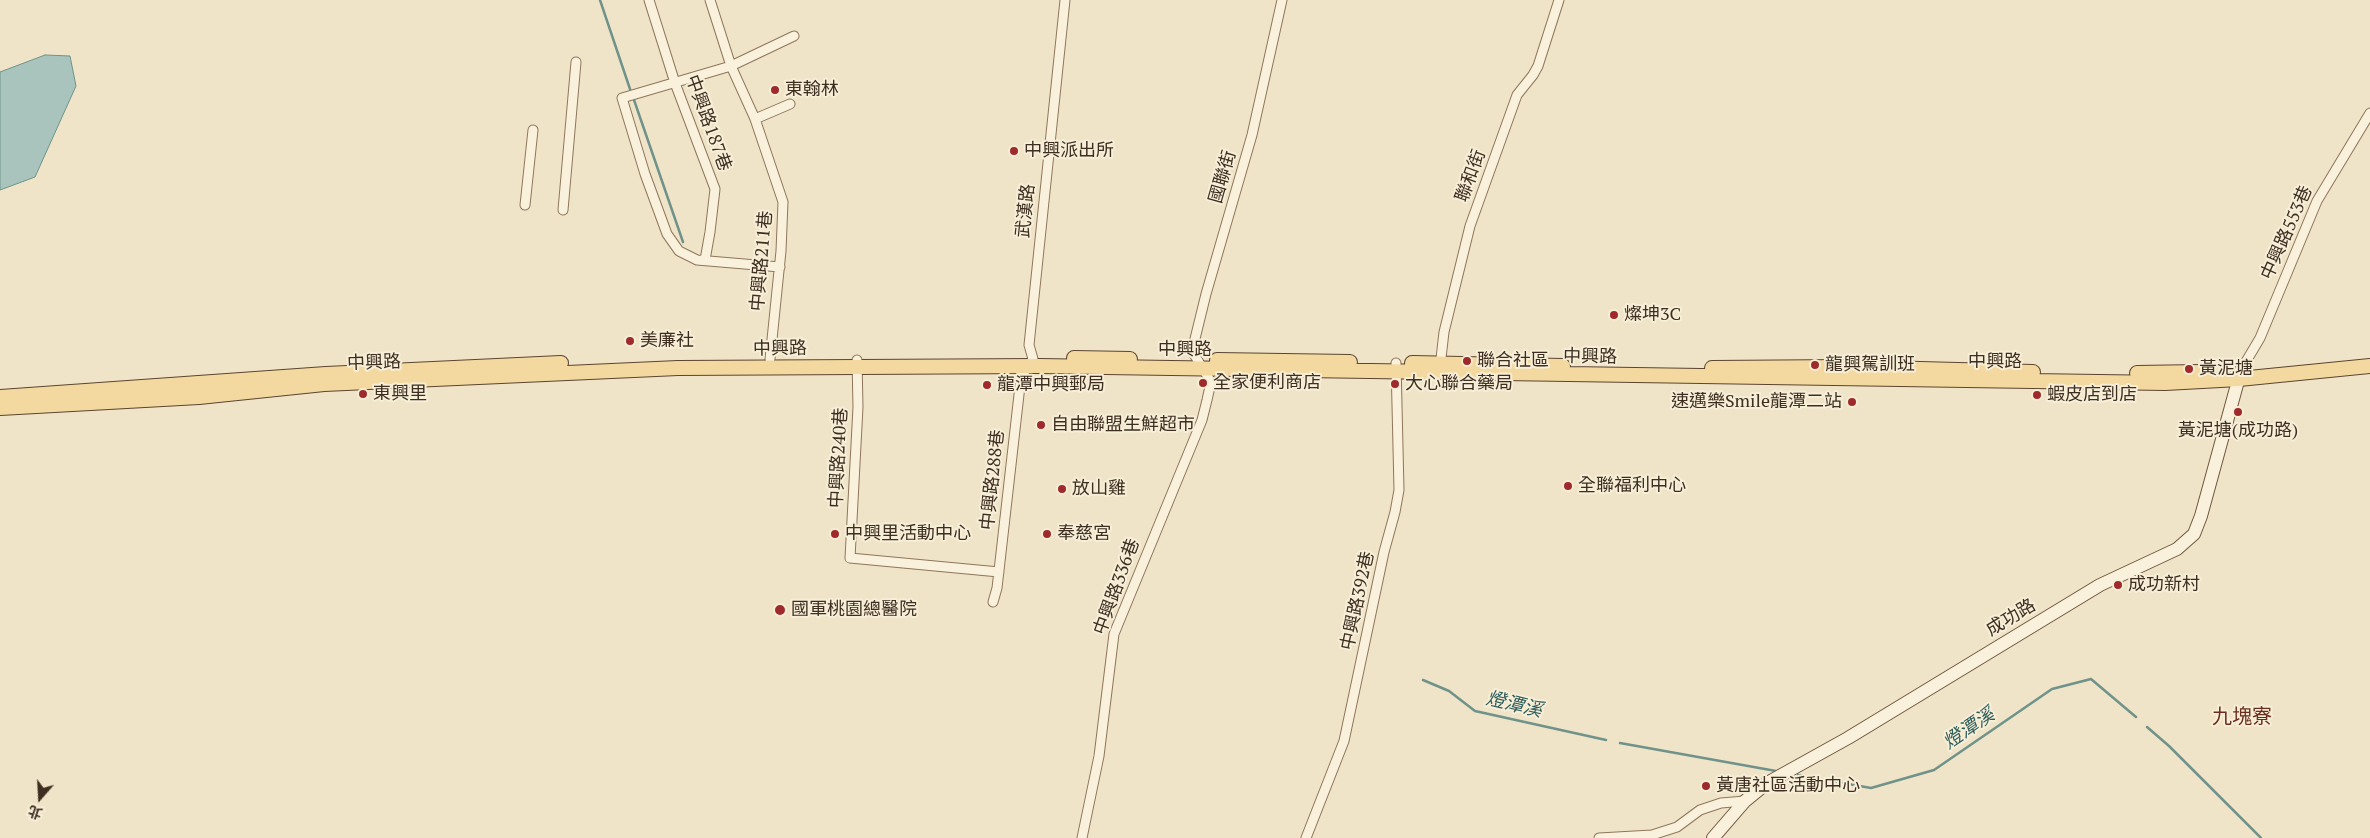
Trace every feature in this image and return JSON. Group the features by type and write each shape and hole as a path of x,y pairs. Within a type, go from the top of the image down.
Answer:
{"main road":[{"name":"中興路","path":"2240,375 2370,357"},
{"name":"中興路","path":"0,396 326,374 564,363 770,359 857,364"},
{"name":"中興路","path":"0,408 199,397 324,384 678,368 857,364 1030,363 1199,365 1279,360 1440,368 1845,367 2056,373 2240,375 2370,366"}],"street":[{"name":"中興路187巷","path":"649,0 675,83 715,189 705,260"},
{"name":"中興路211巷","path":"710,0 731,66 755,118 783,202 780,267 770,359"},
{"name":"武漢路","path":"1030,363 1029,344 1065,0"},
{"name":"國聯街","path":"1199,365 1192,351 1206,294 1252,135 1282,0"},
{"name":"聯和街","path":"1440,368 1444,332 1470,226 1517,95 1534,75 1538,66 1559,0"},
{"path":"780,267 697,260 679,251 667,234 645,174 629,96 731,66 794,36"},
{"path":"563,210 576,62"},
{"path":"755,118 790,104"},
{"name":"中興路553巷","path":"2240,375 2260,338 2317,201 2370,113"},
{"path":"525,205 533,130"},
{"name":"中興路288巷","path":"993,602 999,572 1020,377 1030,363"},
{"name":"中興路240巷","path":"857,364 858,407 850,558 999,572"},
{"name":"中興路336巷","path":"1082,838 1099,756 1114,634 1202,420 1211,382 1199,365"},
{"name":"中興路392巷","path":"1306,838 1344,741 1382,561 1395,512 1399,490 1397,367"},
{"name":"成功路","path":"1713,838 1745,801 1767,784 1848,738 2100,586 2178,549 2194,534 2201,516 2240,375"},
{"path":"1599,838 1652,835 1676,827 1700,810 1721,803 1745,801"}],"water":[{"path":"45,55 70,56 76,86 35,177 0,190 0,72"}],"waterway":[{"path":"600,0 631,92"},
{"path":"633,97 683,242"},
{"name":"燈潭溪","path":"1798,775 1871,788 1934,770 2052,689 2091,679 2136,717"},
{"name":"燈潭溪","path":"1423,680 1449,691 1475,711 1606,740"},
{"name":"燈潭溪","path":"2147,727 2169,746 2261,838"},
{"name":"燈潭溪","path":"1620,743 1776,771"}],"place":[{"name":"東翰林","path":"775,90"},
{"name":"中興派出所","path":"1014,151"},
{"name":"燦坤3C","path":"1614,315"},
{"name":"美廉社","path":"630,341"},
{"name":"聯合社區","path":"1467,361"},
{"name":"龍興駕訓班","path":"1815,365"},
{"name":"黃泥塘","path":"2189,369"},
{"name":"全家便利商店","path":"1203,383"},
{"name":"大心聯合藥局","path":"1395,384"},
{"name":"龍潭中興郵局","path":"987,385"},
{"name":"東興里","path":"363,394"},
{"name":"蝦皮店到店","path":"2037,395"},
{"name":"速邁樂Smile龍潭二站","path":"1852,402"},
{"name":"黃泥塘(成功路)","path":"2238,412"},
{"name":"自由聯盟生鮮超市","path":"1041,425"},
{"name":"全聯福利中心","path":"1568,486"},
{"name":"放山雞","path":"1062,489"},
{"name":"中興里活動中心","path":"835,534"},
{"name":"奉慈宮","path":"1047,534"},
{"name":"成功新村","path":"2118,585"},
{"name":"國軍桃園總醫院","path":"780,610"},
{"name":"黃唐社區活動中心","path":"1706,786"}],"district":[{"name":"九塊寮","path":"2242,717"}]}
